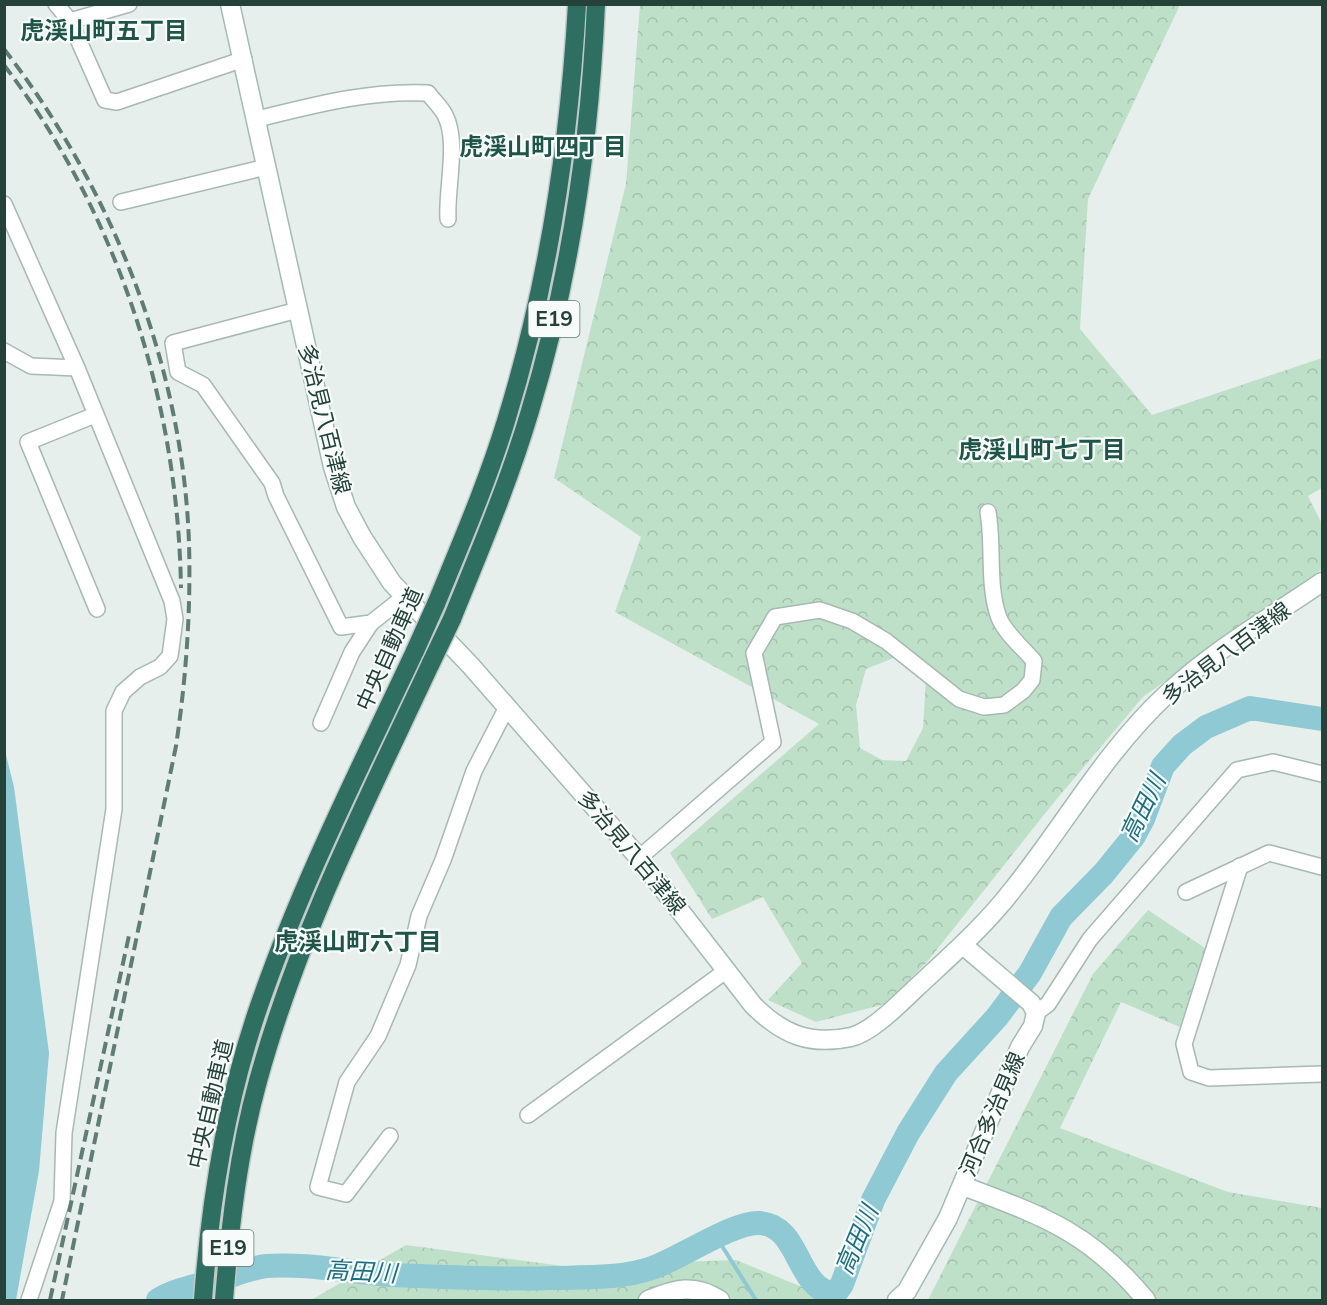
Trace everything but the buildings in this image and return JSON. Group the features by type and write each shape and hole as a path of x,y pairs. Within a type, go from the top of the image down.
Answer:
{"highway":[{"name":"中央自動車道","path":"203,1300 212,1206 231,1109 262,997 319,858 436,604 472,519 503,432 538,302 551,237 568,128 577,4"},
{"name":"中央自動車道","path":"224,1300 234,1196 257,1084 290,980 332,877 452,619 513,464 544,359 569,245 588,122 596,4"},
{"path":"588,122 596,86 605,4"}],"main road":[{"name":"多治見八百津線","path":"230,4 333,467 346,507 367,545 404,597 471,666 639,858 753,1005 772,1024 797,1036 821,1039 853,1037 889,1014 964,946 1014,889 1104,762 1168,692 1230,645 1323,582"},
{"path":"964,946 1034,1008"},
{"name":"河合多治見線","path":"897,1300 907,1291 930,1254 963,1186 1020,1047 1034,1026 1034,1008"},
{"path":"963,1186 1063,1227 1092,1245 1129,1279 1146,1300"},
{"path":"648,1300 675,1289 692,1288 709,1293 720,1300"}],"street":[{"path":"56,4 70,21 105,100 117,102 244,59"},
{"path":"70,21 129,4"},
{"path":"257,119 338,99 396,91 428,93 446,116 453,156 447,197 448,219"},
{"path":"121,202 266,167"},
{"path":"4,204 77,368 172,601 175,619 170,656 160,667 140,677 123,692 114,711 114,809 64,1132 62,1201 29,1300"},
{"path":"298,310 173,343 178,372 203,385 272,483 276,496 341,627 371,623"},
{"path":"4,351 31,366 77,368"},
{"path":"95,416 28,442 97,609"},
{"path":"639,858 773,742 754,653 775,617 820,610 852,621 886,641 959,699 984,707 1004,705 1023,691 1032,680 1034,661 1011,636 999,618 993,585 993,537 988,512"},
{"path":"321,723 351,652 371,623 404,597"},
{"path":"390,1136 346,1194 318,1187 347,1082 378,1036 408,965 419,916 443,860 474,771 507,707"},
{"path":"1034,1008 1048,1004 1090,939 1237,771 1273,762 1323,774"},
{"path":"1186,892 1269,853 1323,867"},
{"path":"1240,866 1184,1044 1191,1072 1209,1078 1323,1074"},
{"path":"528,1115 727,970"}],"green space":[{"path":"640,5 1180,5 1088,199 1080,329 1152,415 1322,358 1322,488 1308,496 1322,524 1322,569 1143,697 1055,801 927,962 885,1004 816,1022 768,1000 802,963 763,897 712,919 670,853 819,724 615,612 641,537 554,478 626,184","holes":["901,655 926,679 923,728 906,761 882,760 860,748 856,705 866,669"]},
{"path":"1148,910 1205,948 1180,1027 1121,1002 1060,1128 1228,1192 1322,1208 1322,1300 928,1300 1093,974"},
{"path":"406,1245 563,1266 736,1260 834,1300 311,1300"}],"water":[{"path":"5,751 14,787 49,1053 39,1171 16,1300 4,1300"}],"waterway":[{"name":"高田川","path":"158,1300 185,1289 253,1269 282,1265 377,1274 473,1278 532,1279 615,1276 652,1268 736,1228 760,1223 773,1227 784,1235 813,1282 822,1290 835,1294 842,1284 873,1200 908,1133 946,1073 997,1017 1030,973 1061,917 1104,873 1134,836 1143,819 1163,766 1182,745 1206,727 1250,708 1322,719"},
{"path":"717,1238 756,1300"}],"railway":[{"path":"4,49 43,103 78,160 135,282 156,346 173,411 184,477 189,543 187,645 176,746 62,1300"},
{"path":"4,65 44,123 79,183 109,247 134,312 154,380 168,448 177,518 181,588"},
{"path":"50,1300 130,931"}],"district":[{"name":"虎渓山町五丁目","path":"104,31"},
{"name":"虎渓山町四丁目","path":"543,147"},
{"name":"虎渓山町七丁目","path":"1042,450"},
{"name":"虎渓山町六丁目","path":"358,942"}]}
